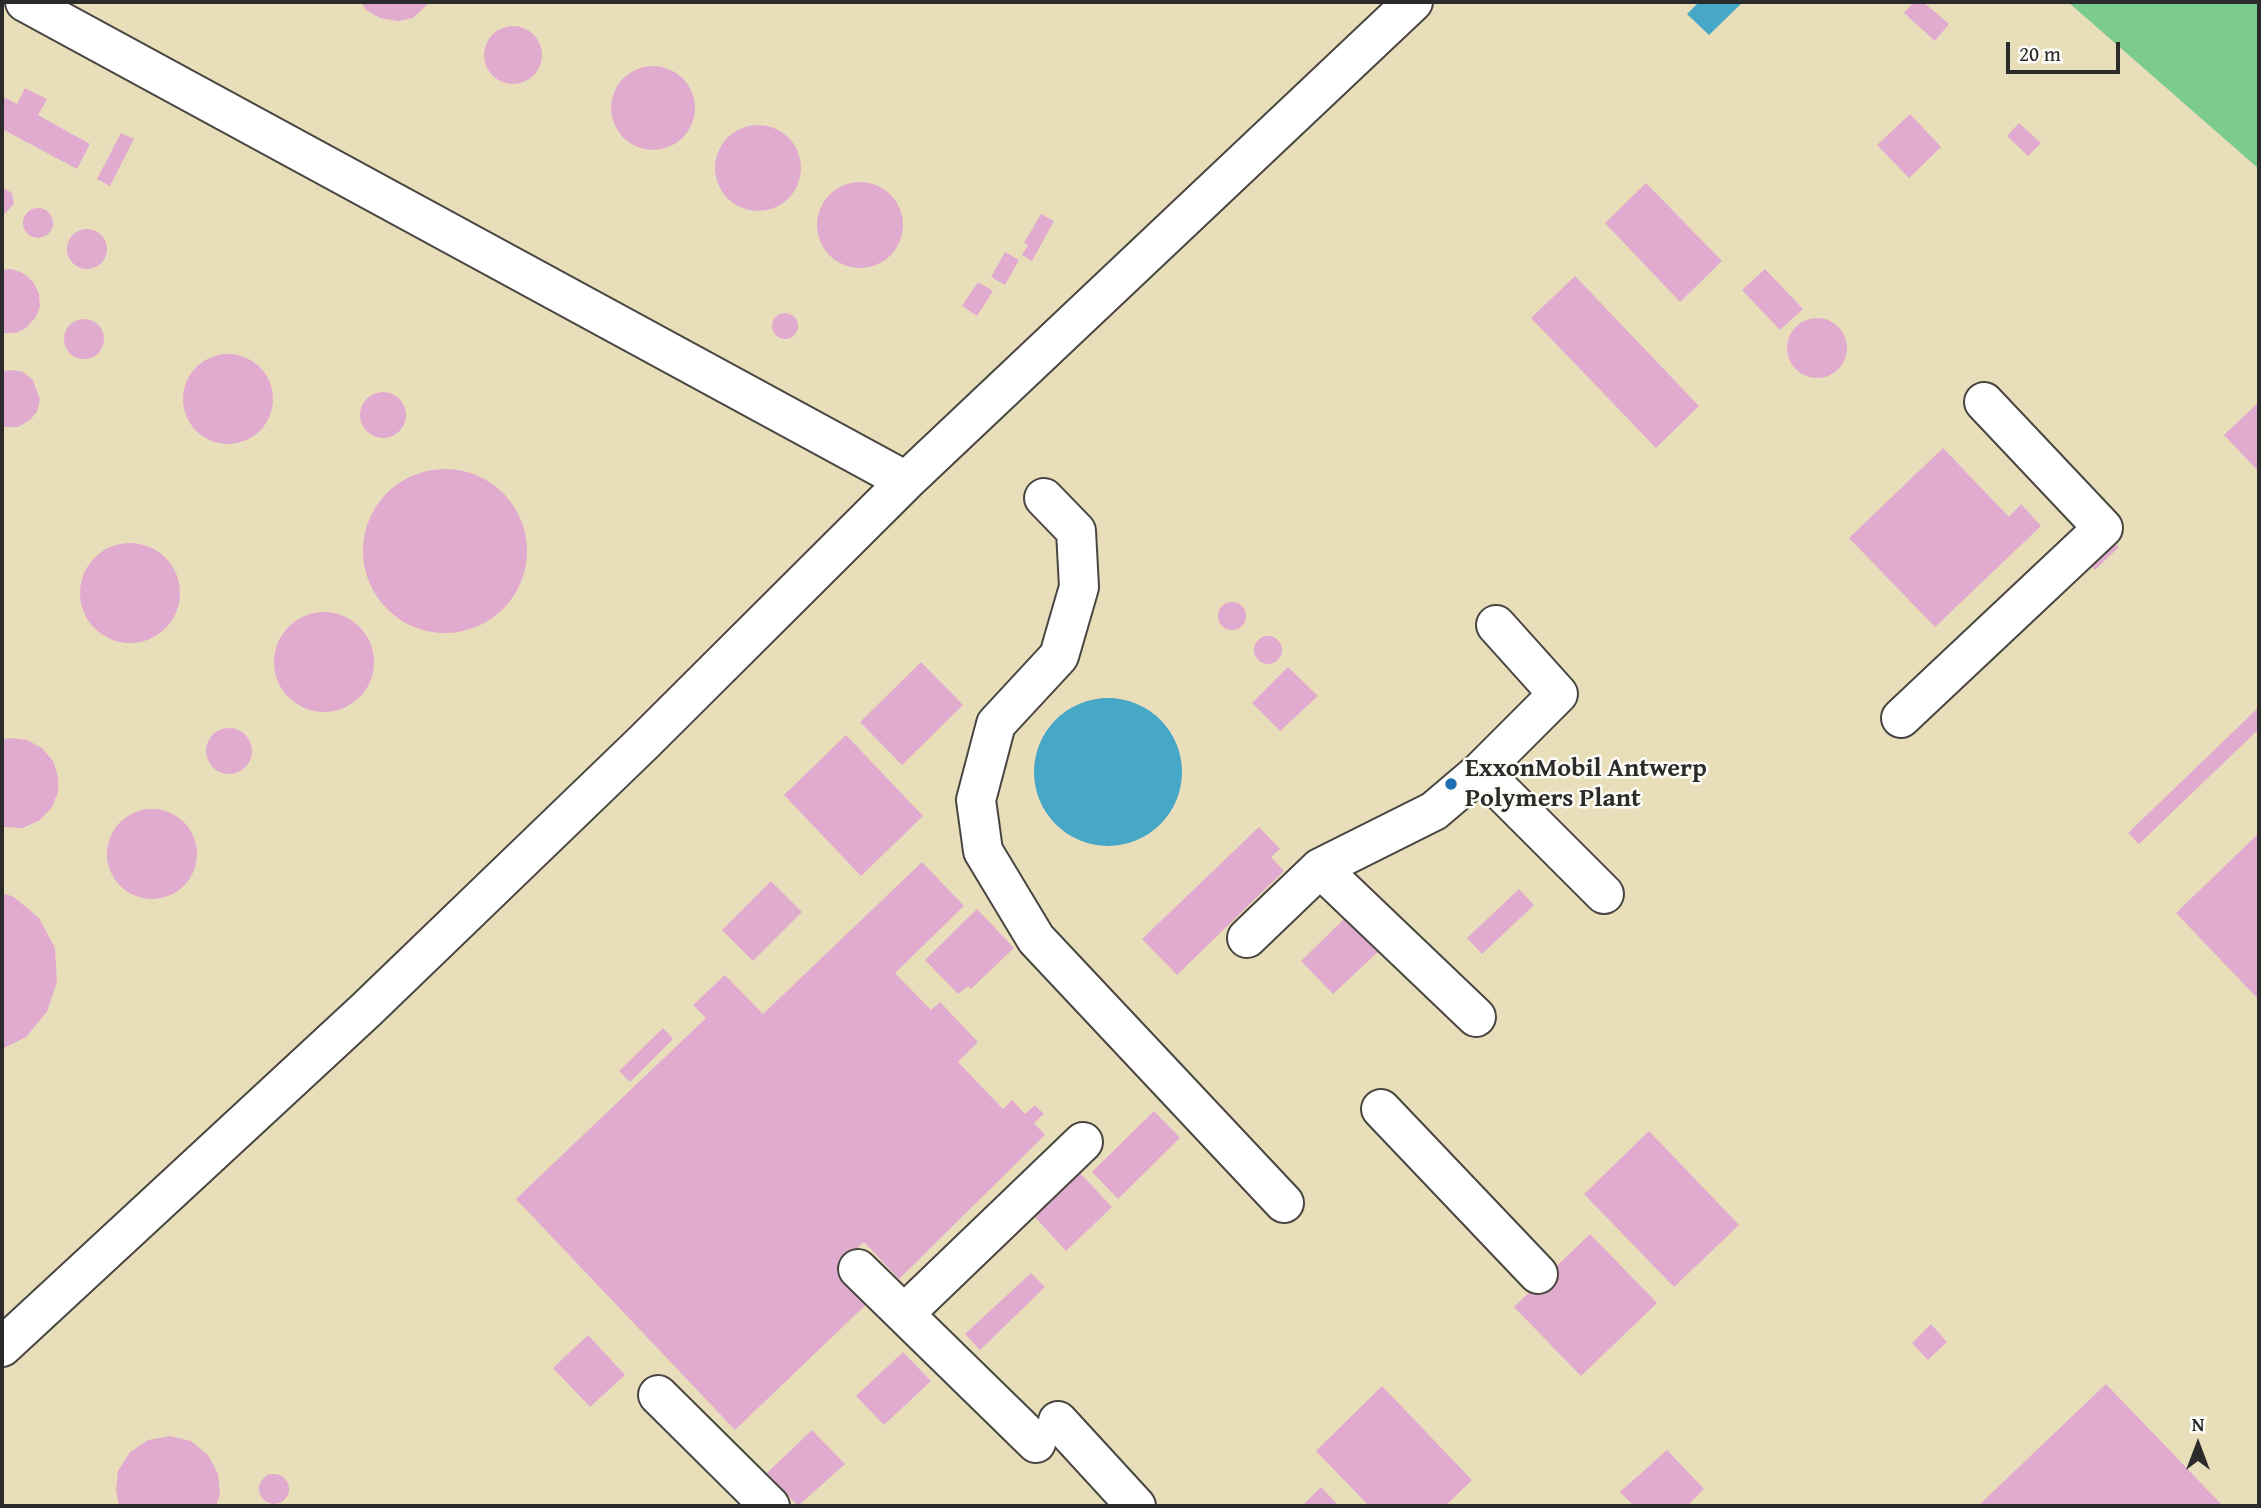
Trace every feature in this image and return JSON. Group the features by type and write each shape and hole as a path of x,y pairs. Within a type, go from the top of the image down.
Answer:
{"lane":[{"path":"25,2 906,481"},
{"path":"2,1347 366,1010 643,743 906,481 1413,2"},
{"path":"1901,718 2103,528 1984,402"},
{"path":"1044,498 1076,531 1079,587 1059,656 996,724 976,800 983,851 1036,939 1284,1203"},
{"path":"1247,938 1320,868 1434,811 1481,771 1558,694 1496,625"},
{"path":"1481,771 1604,894"},
{"path":"1320,868 1476,1017"},
{"path":"1381,1109 1538,1273"},
{"path":"906,1312 1083,1142"},
{"path":"859,1269 906,1312 1136,1506"},
{"path":"658,1395 769,1506"}],"green space":[{"path":"2068,2 2259,2 2259,169 2163,85"}],"water":[{"path":"1699,2 1743,2 1709,35 1687,14"},
{"path":"1108,698 1136,704 1160,720 1176,744 1182,772 1176,800 1160,824 1136,840 1108,846 1080,840 1056,824 1040,800 1034,772 1040,744 1056,720 1080,704"}],"building":[{"path":"361,2 430,2 413,18 398,21 380,18 366,10"},
{"path":"1914,2 1923,2 1949,24 1935,41 1904,13"},
{"path":"513,26 534,34 542,55 534,76 513,84 492,76 484,55 492,34"},
{"path":"653,66 669,69 683,78 692,92 695,108 692,124 683,138 669,147 653,150 637,147 623,138 614,124 611,108 614,92 623,78 637,69"},
{"path":"25,88 47,99 38,115 90,144 77,169 2,129 2,96 17,104"},
{"path":"1910,114 1941,147 1909,178 1877,145"},
{"path":"2019,123 2041,143 2028,156 2007,136"},
{"path":"750,125 766,125 789,137 798,151 801,168 798,185 789,199 766,211 750,211 734,204 722,192 715,176 715,160 722,144 734,132"},
{"path":"121,133 134,139 110,186 97,179"},
{"path":"852,182 868,182 891,194 900,208 903,225 900,242 891,256 868,268 852,268 836,261 824,249 817,233 817,217 824,201 836,189"},
{"path":"1646,183 1722,261 1680,302 1605,223"},
{"path":"2,187 12,193 14,204 2,217"},
{"path":"38,208 44,209 52,217 52,229 44,237 38,238 32,237 24,229 23,223 24,217 32,209"},
{"path":"1041,214 1054,221 1032,261 1022,255 1028,245 1024,243"},
{"path":"87,229 101,235 107,249 101,263 87,269 73,263 67,249 73,235"},
{"path":"1005,252 1019,260 1005,285 991,277"},
{"path":"11,269 23,273 33,282 39,294 40,306 36,317 26,328 16,333 2,333 2,270"},
{"path":"1765,269 1803,309 1780,330 1742,290"},
{"path":"1575,276 1699,406 1656,448 1531,318"},
{"path":"978,282 993,291 977,316 962,306"},
{"path":"785,313 794,317 798,326 794,335 785,339 776,335 772,326 776,317"},
{"path":"1811,318 1823,318 1842,331 1847,348 1845,360 1834,373 1823,378 1811,378 1792,365 1787,354 1787,342 1800,323"},
{"path":"84,319 98,325 104,339 98,353 84,359 70,353 64,339 70,325"},
{"path":"228,354 245,358 260,367 269,382 273,399 269,416 260,431 245,440 228,444 211,440 196,431 187,416 183,399 187,382 196,367 211,358"},
{"path":"2,371 23,372 33,380 40,400 37,412 30,420 18,427 6,427 2,426"},
{"path":"383,392 392,393 399,399 405,406 405,424 399,431 392,437 383,438 374,437 367,431 361,424 360,415 361,406 367,399 374,393"},
{"path":"2259,402 2259,472 2224,435"},
{"path":"1943,448 2009,517 2021,504 2041,526 1935,627 1849,538"},
{"path":"445,469 477,475 503,493 521,519 527,551 521,583 503,609 477,627 445,633 413,627 387,609 369,583 363,551 369,519 387,493 413,475"},
{"path":"2109,538 2119,547 2095,570 2086,560"},
{"path":"130,543 149,547 165,558 176,574 180,593 176,612 165,628 149,639 130,643 111,639 95,628 84,612 80,593 84,574 95,558 111,547"},
{"path":"1232,602 1242,606 1246,616 1242,626 1232,630 1222,626 1218,616 1222,606"},
{"path":"324,612 343,616 359,627 370,643 374,662 370,681 359,697 343,708 324,712 305,708 289,697 278,681 274,662 278,643 289,627 305,616"},
{"path":"1268,636 1278,640 1282,650 1278,660 1268,664 1258,660 1254,650 1258,640"},
{"path":"921,662 963,705 902,765 860,722"},
{"path":"1288,667 1318,696 1280,731 1252,703"},
{"path":"2259,707 2259,729 2139,844 2128,833"},
{"path":"229,728 246,734 252,751 246,768 229,774 212,768 206,751 212,734"},
{"path":"846,735 923,816 861,876 784,795"},
{"path":"2,740 27,740 42,748 53,761 58,777 58,792 52,807 40,820 23,828 2,827"},
{"path":"152,809 169,812 184,822 194,837 197,854 194,871 184,886 169,896 152,899 135,896 120,886 110,871 107,854 110,837 120,822 135,812"},
{"path":"1259,827 1280,849 1271,857 1284,871 1177,975 1142,939"},
{"path":"2259,833 2259,1000 2176,913"},
{"path":"922,862 964,906 895,973 931,1010 940,1002 978,1042 958,1062 1003,1109 1012,1100 1025,1114 1035,1105 1044,1114 1034,1123 1045,1135 899,1279 864,1242 845,1260 877,1294 735,1430 516,1199 706,1018 693,1005 725,975 763,1014"},
{"path":"771,881 802,912 753,961 722,930"},
{"path":"1519,889 1534,905 1482,954 1467,938"},
{"path":"2,893 14,897 39,918 55,948 57,982 47,1012 26,1037 2,1049"},
{"path":"977,909 1014,948 971,989 968,986 958,994 925,960"},
{"path":"1347,916 1380,950 1333,994 1301,961"},
{"path":"663,1028 673,1039 630,1082 619,1071"},
{"path":"1154,1111 1180,1138 1118,1199 1092,1172"},
{"path":"1649,1131 1739,1225 1674,1287 1584,1194"},
{"path":"1080,1173 1112,1207 1066,1251 1034,1216"},
{"path":"1590,1234 1657,1303 1581,1376 1514,1307"},
{"path":"1031,1273 1045,1287 980,1350 965,1334"},
{"path":"1931,1324 1947,1342 1928,1360 1912,1343"},
{"path":"588,1335 625,1375 590,1407 553,1368"},
{"path":"903,1352 931,1381 884,1425 856,1396"},
{"path":"2106,1384 2223,1506 1978,1506"},
{"path":"1382,1386 1472,1480 1445,1506 1369,1506 1316,1451"},
{"path":"812,1430 845,1464 798,1506 767,1473"},
{"path":"170,1436 191,1441 208,1455 218,1474 220,1494 216,1506 119,1506 116,1490 118,1471 130,1452 148,1440"},
{"path":"1667,1450 1704,1489 1687,1506 1634,1506 1620,1492"},
{"path":"274,1474 280,1475 288,1483 288,1495 280,1503 274,1504 268,1503 260,1495 259,1489 260,1483 268,1475"},
{"path":"1321,1487 1339,1506 1302,1506"}],"place":[{"name":"ExxonMobil Antwerp Polymers Plant","path":"1451,784"}]}
